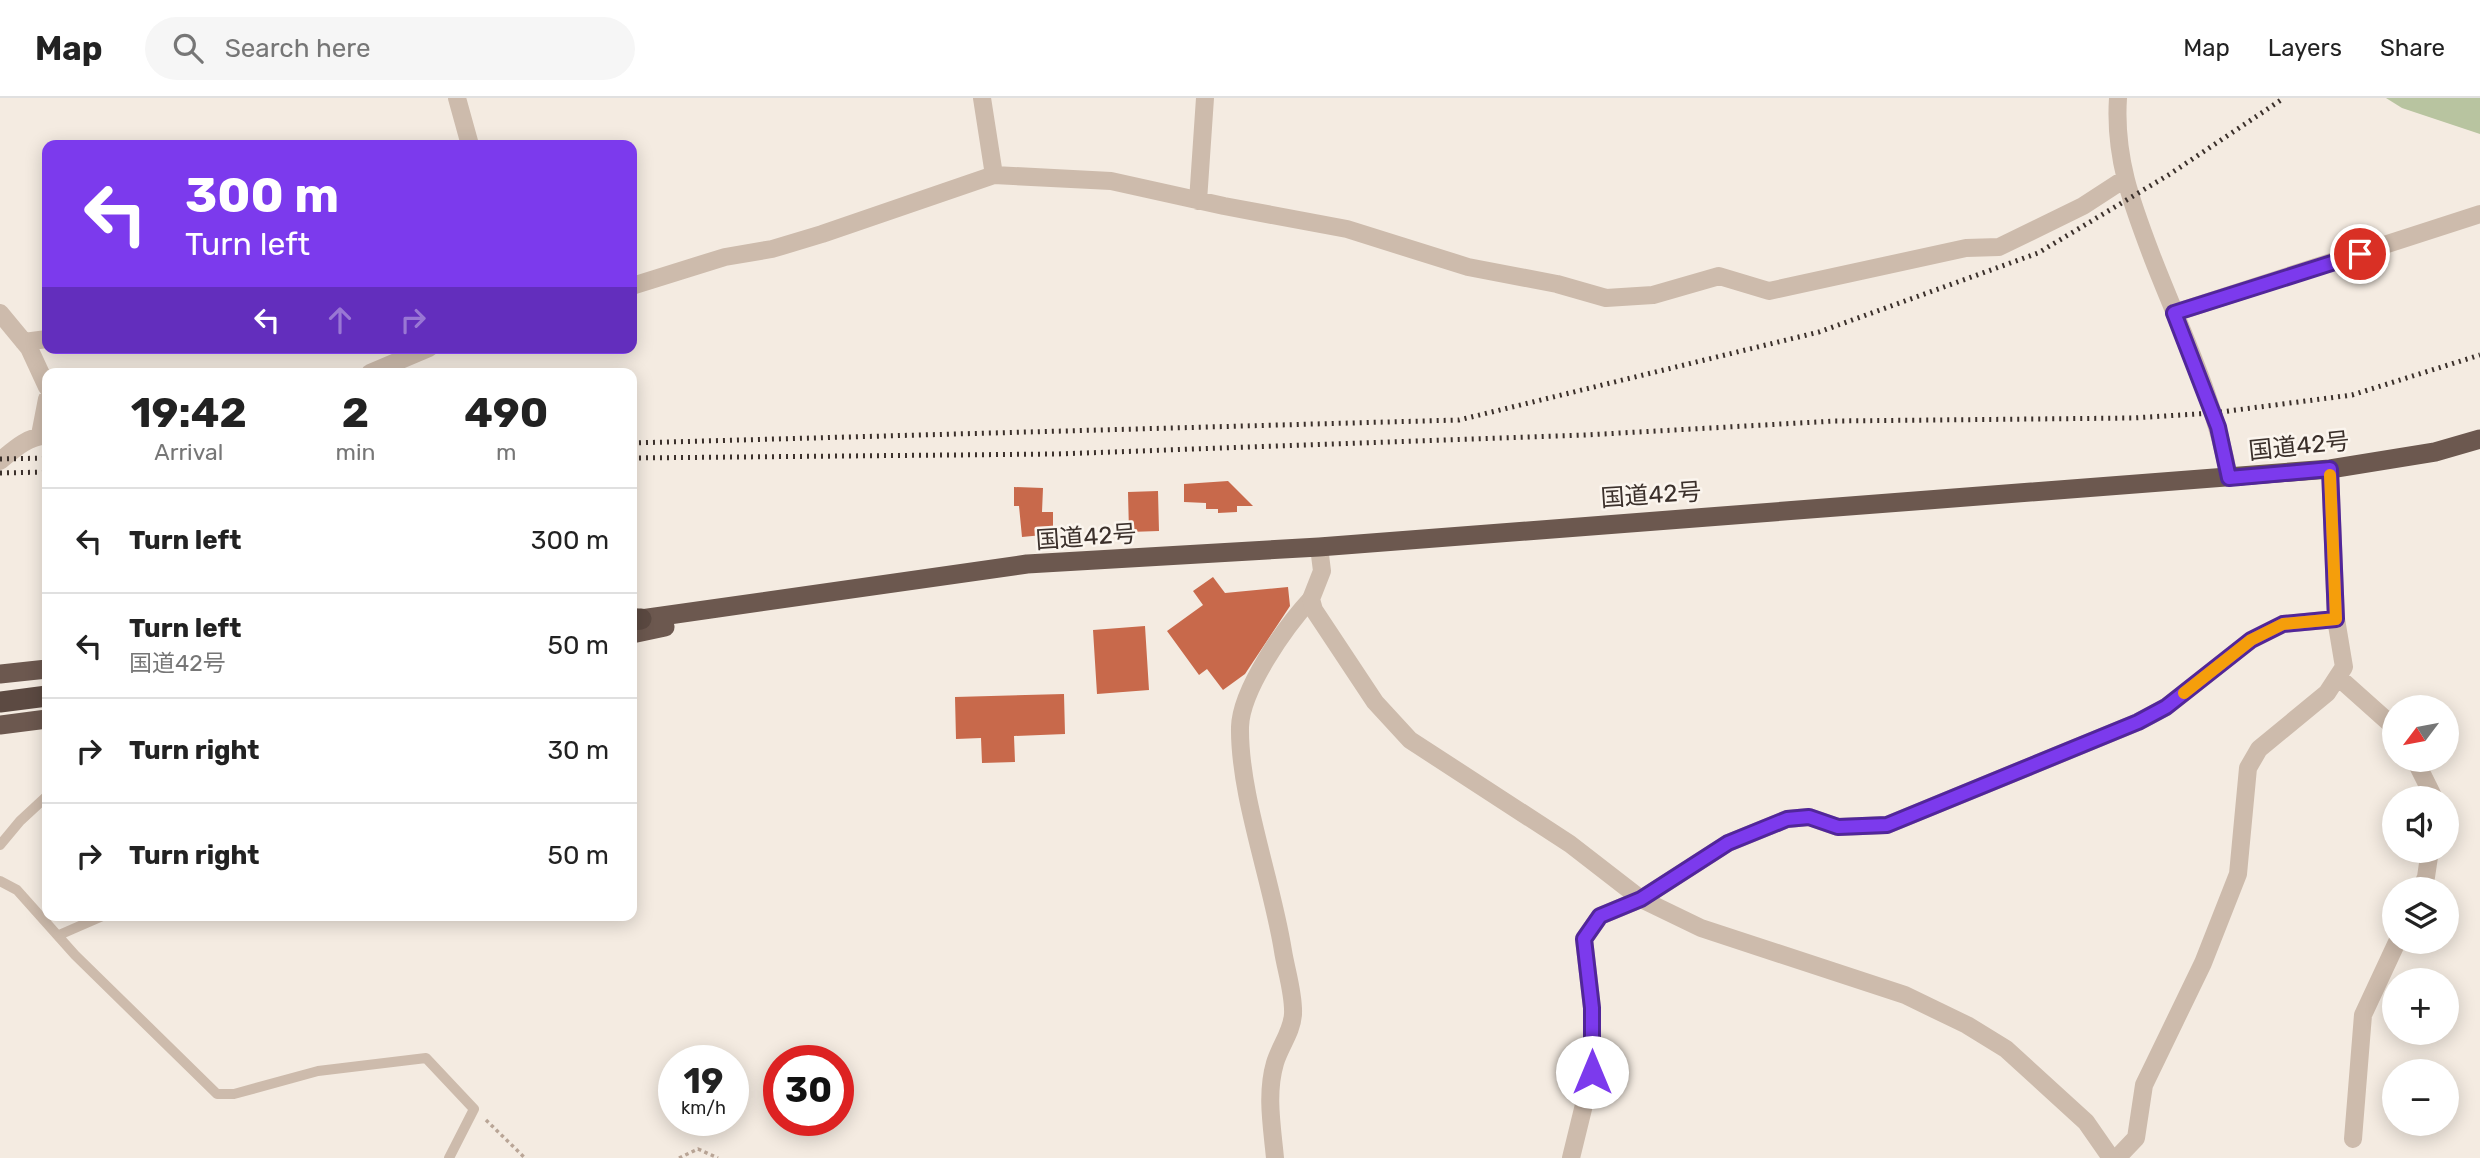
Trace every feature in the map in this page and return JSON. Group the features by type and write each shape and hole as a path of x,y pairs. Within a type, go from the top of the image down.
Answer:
{"highway":[{"name":"国道42号","path":"637,623 823,592 1027,564 1319,547 2229,478 2330,469 2435,452 2480,439"},
{"path":"0,674 42,670"},
{"path":"0,702 42,697"},
{"path":"0,724 42,720"}],"street":[{"path":"457,98 469,140"},
{"path":"982,98 994,175"},
{"path":"1198,201 1205,98"},
{"path":"2118,98 2123,180 2223,442 2229,478"},
{"path":"637,284 701,263 772,249 822,234 994,175 1111,181 1198,201 1347,229 1468,267 1557,284 1606,298 1653,295 1719,276 1769,292 1966,248 1999,247 2083,206 2123,180"},
{"path":"2174,313 2480,214"},
{"path":"0,313 24,342 42,377"},
{"path":"24,342 42,340"},
{"path":"382,368 415,354"},
{"path":"0,461 17,447 42,436"},
{"path":"2117,1158 2136,1138 2144,1086 2203,963 2238,874 2248,768 2259,749 2327,693 2344,667 2336,619 2330,469"},
{"path":"1275,1158 1269,1092 1275,1061 1289,1033 1293,1013 1275,904 1245,776 1240,724 1257,674 1290,622 1311,599 1322,571 1319,547"},
{"path":"1311,599 1314,610 1376,702 1410,740 1570,844 1641,899 1701,928 1905,995 2006,1049 2086,1122 2111,1158"},
{"path":"1571,1158 1592,1072 1592,1008 1584,939 1600,916 1641,899 1728,843 1787,819 1809,817 1838,827 1887,825 1924,812 2157,712 2251,640 2283,624 2336,619"},
{"path":"2338,677 2382,716"},
{"path":"2353,1139 2363,1015 2391,954"}],"lane":[{"path":"0,845 42,801"},
{"path":"0,881 17,890 42,917"},
{"path":"46,921 75,954 217,1094 234,1094 318,1071 426,1058 474,1109 449,1158"},
{"path":"59,935 91,921"}],"path":[{"path":"474,1109 525,1158"},
{"path":"678,1158 698,1149 718,1158"}],"green space":[{"path":"2386,98 2480,98 2480,134 2402,108"}],"building":[{"path":"1228,481 1253,506 1237,506 1237,512 1218,513 1218,509 1206,509 1206,503 1184,502 1184,484"},
{"path":"1014,487 1043,488 1042,512 1053,512 1053,534 1022,537 1019,506 1014,506"},
{"path":"1158,491 1159,531 1129,532 1128,492"},
{"path":"1213,577 1225,593 1288,587 1290,606 1245,674 1223,690 1207,669 1199,675 1167,631 1203,605 1193,591"},
{"path":"1145,626 1149,690 1097,694 1093,630"},
{"path":"1064,694 1065,734 1014,736 1015,762 982,763 981,738 956,739 955,697"}],"railway":[{"path":"637,443 1459,420 1819,332 2038,253 2170,174 2284,98"},
{"path":"637,458 1056,454 1585,435 1835,421 2133,418 2213,413 2352,395 2480,355"},
{"path":"0,459 42,458"},
{"path":"0,473 42,472"}],"slow traffic":[{"path":"2184,693 2251,640 2283,624 2336,619 2330,475"}],"route":[{"path":"1592,1072 1592,1008 1584,939 1600,916 1641,899 1728,843 1787,819 1809,817 1838,827 1887,825 1924,812 2138,722 2166,707 2251,640 2283,624 2336,619 2330,469 2229,478 2223,442 2174,313 2360,254"}]}
